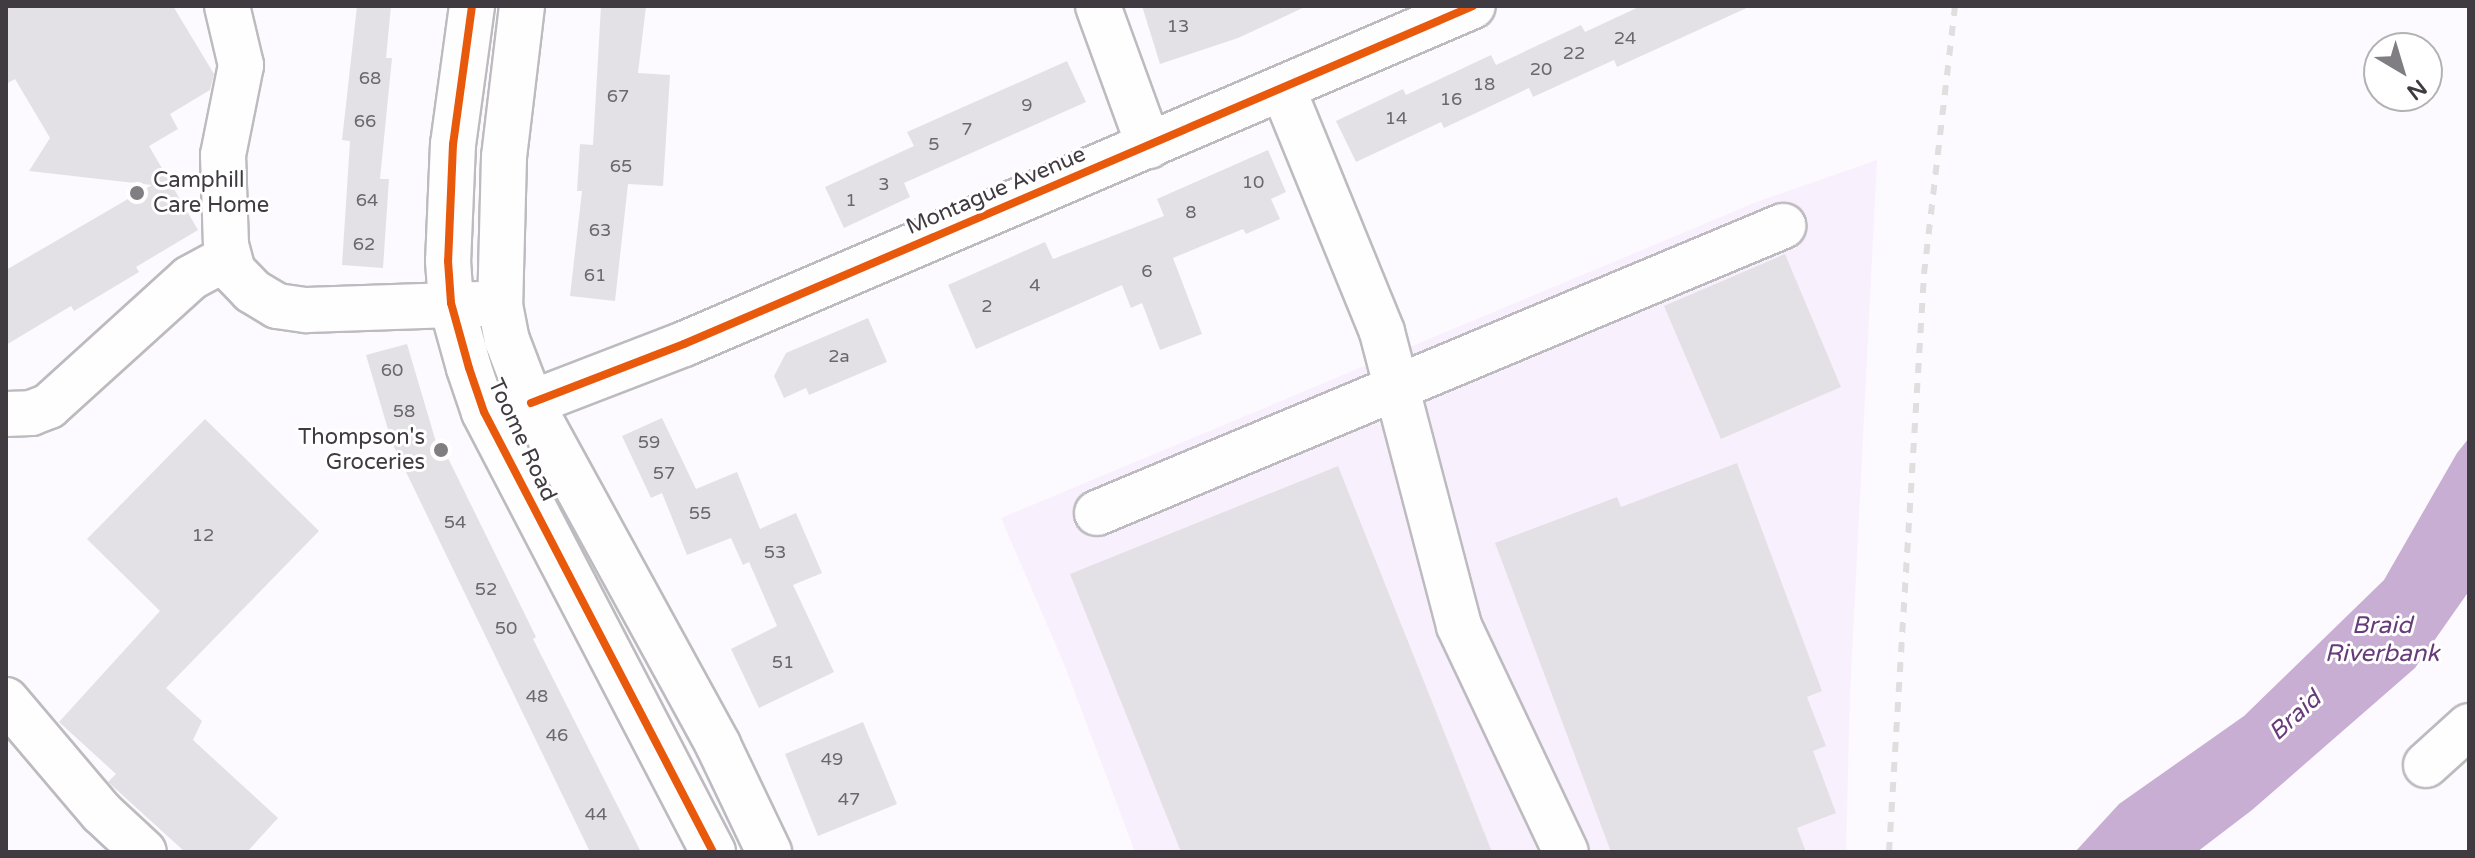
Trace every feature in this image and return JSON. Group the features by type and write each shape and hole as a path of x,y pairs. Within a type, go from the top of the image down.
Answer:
{"street":[{"path":"227,6 241,65 223,155 229,257 233,271 277,306 307,310 451,303 500,305"},
{"name":"Toome Road","path":"472,6 453,144 448,261 451,303 484,412 713,852"},
{"name":"Toome Road","path":"522,6 504,157 500,305 507,340 531,403 718,745 769,852"},
{"path":"1098,6 1149,146"},
{"name":"Montague Avenue","path":"531,403 684,344 1283,89 1456,9"},
{"path":"1283,89 1382,332 1459,626 1566,852"},
{"path":"1097,513 1783,226"},
{"path":"6,414 31,413 49,406 190,278 229,257"},
{"path":"6,700 102,813 144,852"},
{"path":"2426,765 2469,726"}],"shaded area":[{"path":"1877,160 1850,695 1846,852 1135,852 1064,664 1001,518 1759,201"}],"water":[{"name":"Braid Riverbank","path":"2469,438 2469,591 2415,668 2252,810 2197,852 2075,852 2119,804 2244,716 2384,580 2457,453"}],"building":[{"name":"Camphill Care Home","path":"6,6 173,6 214,74 210,90 170,114 178,129 149,146 198,230 136,267 139,272 74,311 71,306 6,345 6,270 152,185 29,171 50,138 15,79 6,84"},
{"path":"357,6 391,6 386,58 392,58 380,179 389,179 383,268 342,265 350,141 342,140"},
{"path":"601,6 646,6 638,73 670,75 663,186 628,184 615,301 570,296 582,191 577,191 580,144 593,145"},
{"path":"1142,6 1307,6 1238,38 1160,64"},
{"path":"1641,6 1751,6 1617,67 1614,60 1533,97 1529,88 1444,128 1441,122 1356,162 1336,121 1403,89 1406,95 1491,55 1496,65 1581,25 1585,32"},
{"path":"1067,61 1086,102 904,183 910,197 844,228 825,187 914,146 907,132"},
{"path":"1268,150 1286,192 1271,199 1280,219 1246,234 1243,229 1173,258 1202,334 1160,350 1142,303 1131,308 1122,285 976,349 948,285 1045,242 1053,259 1164,216 1157,199"},
{"path":"1785,254 1841,387 1721,439 1664,306"},
{"path":"868,318 887,362 809,395 806,388 784,398 774,376 786,353"},
{"path":"407,344 441,459 447,456 536,637 533,639 641,852 590,852 392,443 366,355"},
{"path":"662,418 696,489 737,472 760,529 796,513 822,573 793,585 834,672 759,708 731,649 777,626 749,562 743,565 731,538 687,555 662,493 651,498 622,436"},
{"path":"205,419 319,531 166,688 202,721 193,740 278,818 247,852 185,852 108,782 116,774 59,722 160,611 87,539"},
{"path":"1737,463 1822,691 1807,697 1826,746 1813,751 1836,813 1797,828 1806,852 1611,852 1495,543 1617,497 1621,507"},
{"path":"1338,466 1492,852 1181,852 1070,574"},
{"path":"863,722 897,804 818,836 785,754"}],"railway":[{"path":"1889,852 1924,274 1955,6"}],"cycle path":[{"path":"472,6 453,144 448,261 451,303 469,368 484,412 713,852"},
{"path":"531,403 684,344 1473,6"}],"place":[{"name":"Camphill Care Home","path":"137,193"},
{"name":"Thompson's Groceries","path":"441,450"}],"water label":[{"name":"Braid","path":"2295,716"}]}
